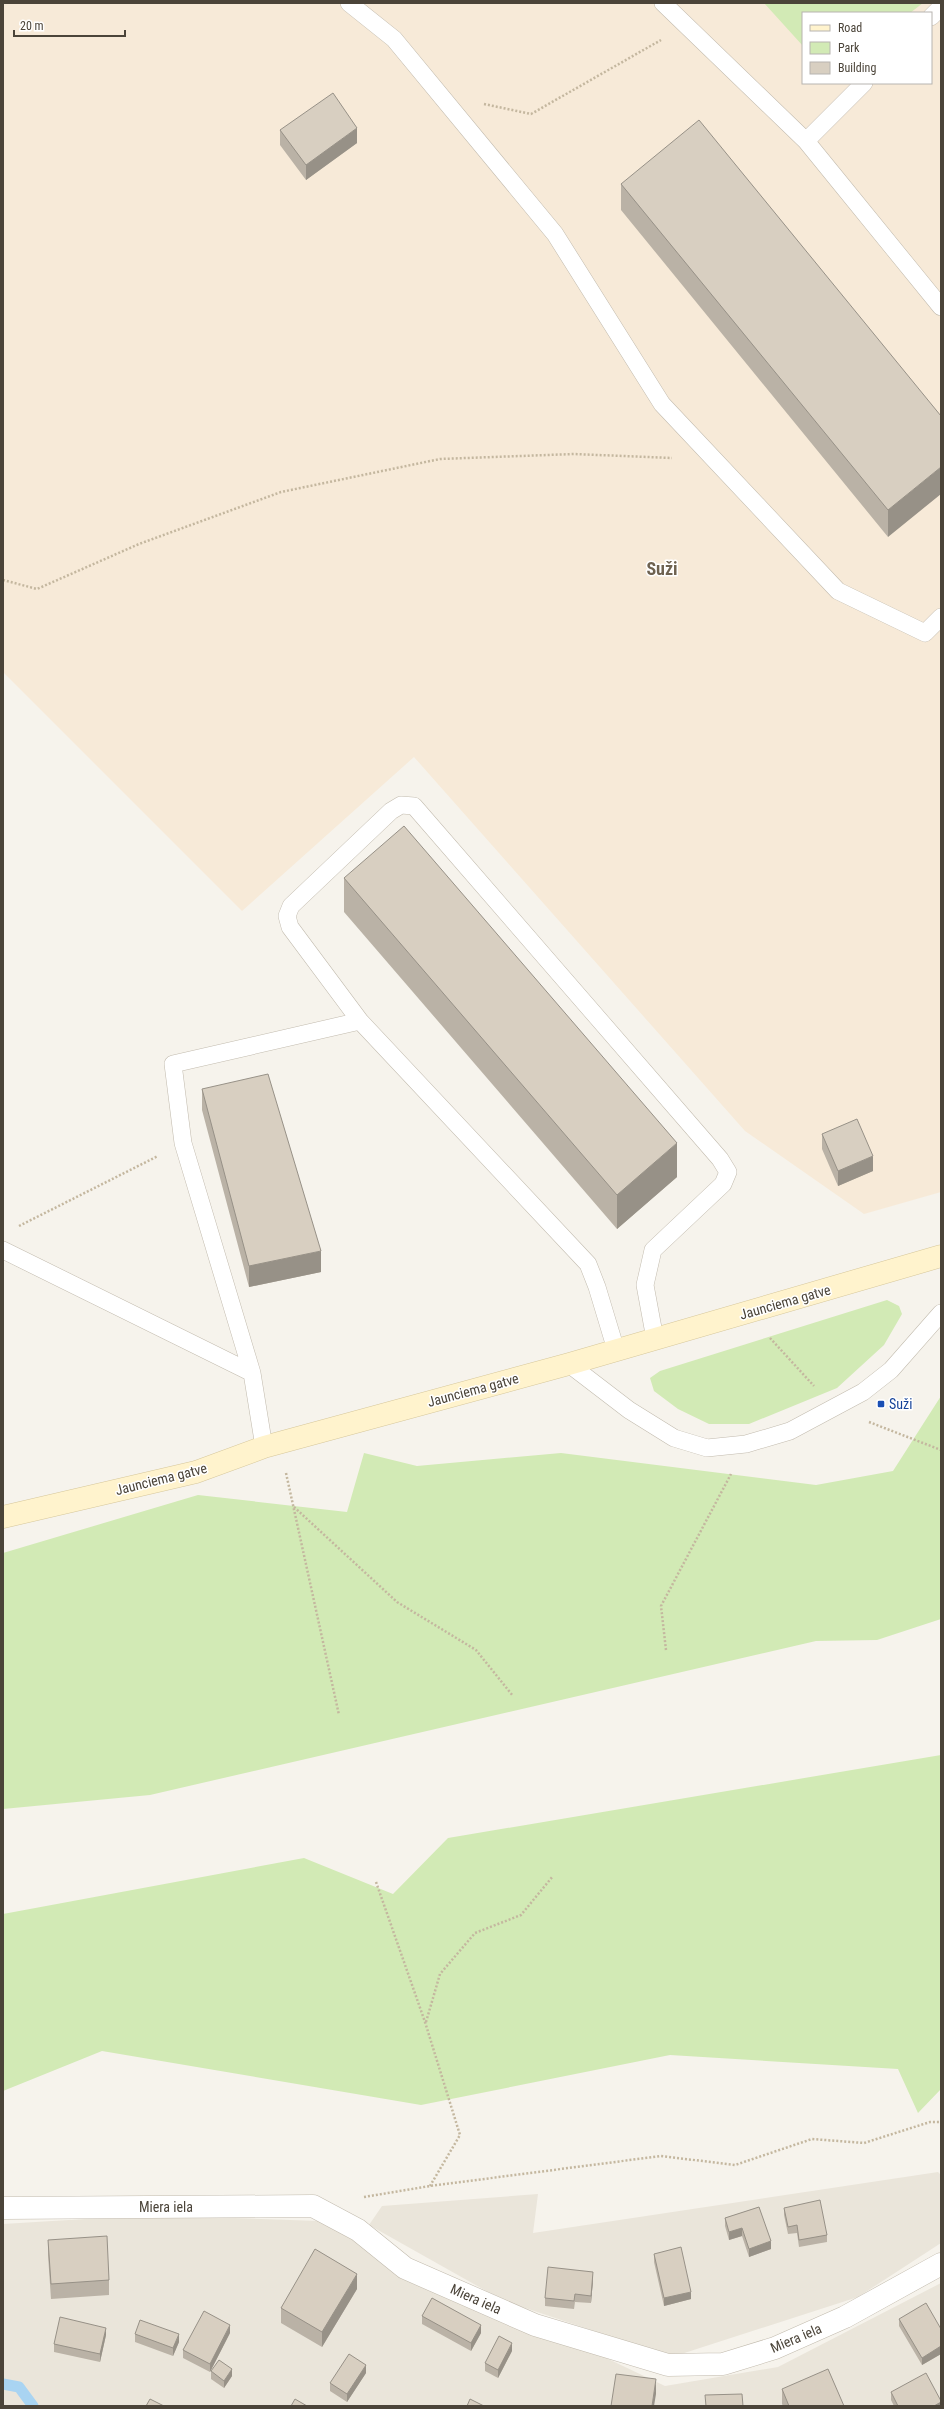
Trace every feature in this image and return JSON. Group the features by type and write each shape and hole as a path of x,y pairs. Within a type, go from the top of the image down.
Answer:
{"main road":[{"name":"Jaunciema gatve","path":"3,1517 196,1472 272,1445 569,1364 941,1256"}],"street":[{"name":"Miera iela","path":"3,2208 313,2206 358,2230 405,2268 535,2325 668,2365 723,2364 775,2348 845,2317 941,2264"}],"lane":[{"path":"350,3 394,39 555,234 662,404 838,591 925,633 941,617"},
{"path":"663,3 806,141 941,307"},
{"path":"932,15 941,7"},
{"path":"806,141 863,84"},
{"path":"616,1350 598,1286 588,1264 360,1021 290,927 287,916 292,906 391,811 401,805 414,806 720,1159 728,1172 723,1184 653,1250 645,1285 655,1339"},
{"path":"272,1445 183,1143 173,1064 360,1021"},
{"path":"3,1250 252,1373"},
{"path":"569,1364 629,1410 674,1438 707,1448 746,1444 790,1431 863,1392 891,1370 941,1313"}],"path":[{"path":"477,102 531,114 653,44 688,27"},
{"path":"3,580 37,589 139,544 281,492 440,459 574,454 715,459"},
{"path":"17,1227 183,1143"},
{"path":"666,1650 661,1606 746,1444"},
{"path":"272,1445 294,1507 339,1715"},
{"path":"294,1507 397,1602 476,1650 514,1696"},
{"path":"425,2022 440,1974 475,1933 521,1915 553,1876"},
{"path":"376,1882 425,2022 460,2135 430,2186"},
{"path":"360,2198 430,2186 661,2156 735,2164 812,2139 864,2143 930,2122 941,2122"}],"shaded area":[{"path":"3,3 941,3 941,1192 864,1214 745,1131 414,757 242,911 3,672"},
{"path":"938,2172 941,2175 941,2243 858,2297 672,2357 504,2301 369,2225 382,2206 538,2194 533,2233"},
{"path":"151,2215 319,2221 665,2386 778,2367 941,2283 941,2406 3,2406 3,2224"}],"green space":[{"path":"764,3 923,3 911,12 802,12 802,45"},
{"path":"887,1300 899,1306 902,1314 884,1345 837,1388 749,1424 709,1424 678,1409 654,1391 650,1378 660,1371"},
{"path":"941,1396 941,1619 877,1640 816,1641 150,1795 3,1809 3,1553 198,1495 347,1512 364,1453 417,1466 561,1453 816,1485 893,1471"},
{"path":"941,1755 941,2089 918,2113 898,2069 670,2055 421,2105 102,2051 3,2091 3,1914 304,1858 393,1894 448,1838"}],"building":[{"path":"333,93 357,128 306,165 280,130"},
{"path":"699,120 941,416 941,467 888,510 621,184"},
{"path":"404,826 677,1143 617,1195 344,878"},
{"path":"268,1074 321,1251 249,1266 202,1089"},
{"path":"857,1119 873,1156 838,1171 822,1134"},
{"path":"820,2200 827,2235 799,2240 797,2225 788,2227 784,2208"},
{"path":"759,2207 771,2241 749,2249 742,2228 729,2232 725,2218"},
{"path":"107,2236 109,2280 51,2284 48,2240"},
{"path":"681,2247 691,2292 664,2298 654,2254"},
{"path":"315,2249 357,2274 322,2332 281,2308"},
{"path":"548,2267 593,2272 591,2296 575,2294 574,2301 545,2298"},
{"path":"432,2298 481,2325 471,2343 422,2316"},
{"path":"926,2303 941,2329 941,2346 922,2358 899,2319"},
{"path":"204,2311 230,2325 210,2364 183,2350"},
{"path":"60,2317 106,2328 100,2354 54,2344"},
{"path":"140,2320 179,2334 173,2348 135,2334"},
{"path":"499,2336 512,2343 498,2370 485,2363"},
{"path":"349,2354 366,2365 347,2394 330,2383"},
{"path":"219,2360 232,2369 224,2381 211,2371"},
{"path":"828,2369 844,2406 789,2406 782,2389"},
{"path":"926,2373 941,2402 934,2406 898,2406 891,2392"},
{"path":"616,2374 656,2379 652,2406 611,2406"},
{"path":"742,2394 743,2406 706,2406 705,2395"},
{"path":"150,2399 164,2406 146,2406"},
{"path":"295,2399 307,2406 291,2406"},
{"path":"470,2399 484,2406 467,2406"}],"waterway":[{"path":"3,2384 19,2387 33,2406"}],"place":[{"name":"Suži","path":"881,1404"}],"district":[{"name":"Suži","path":"662,568"}]}
